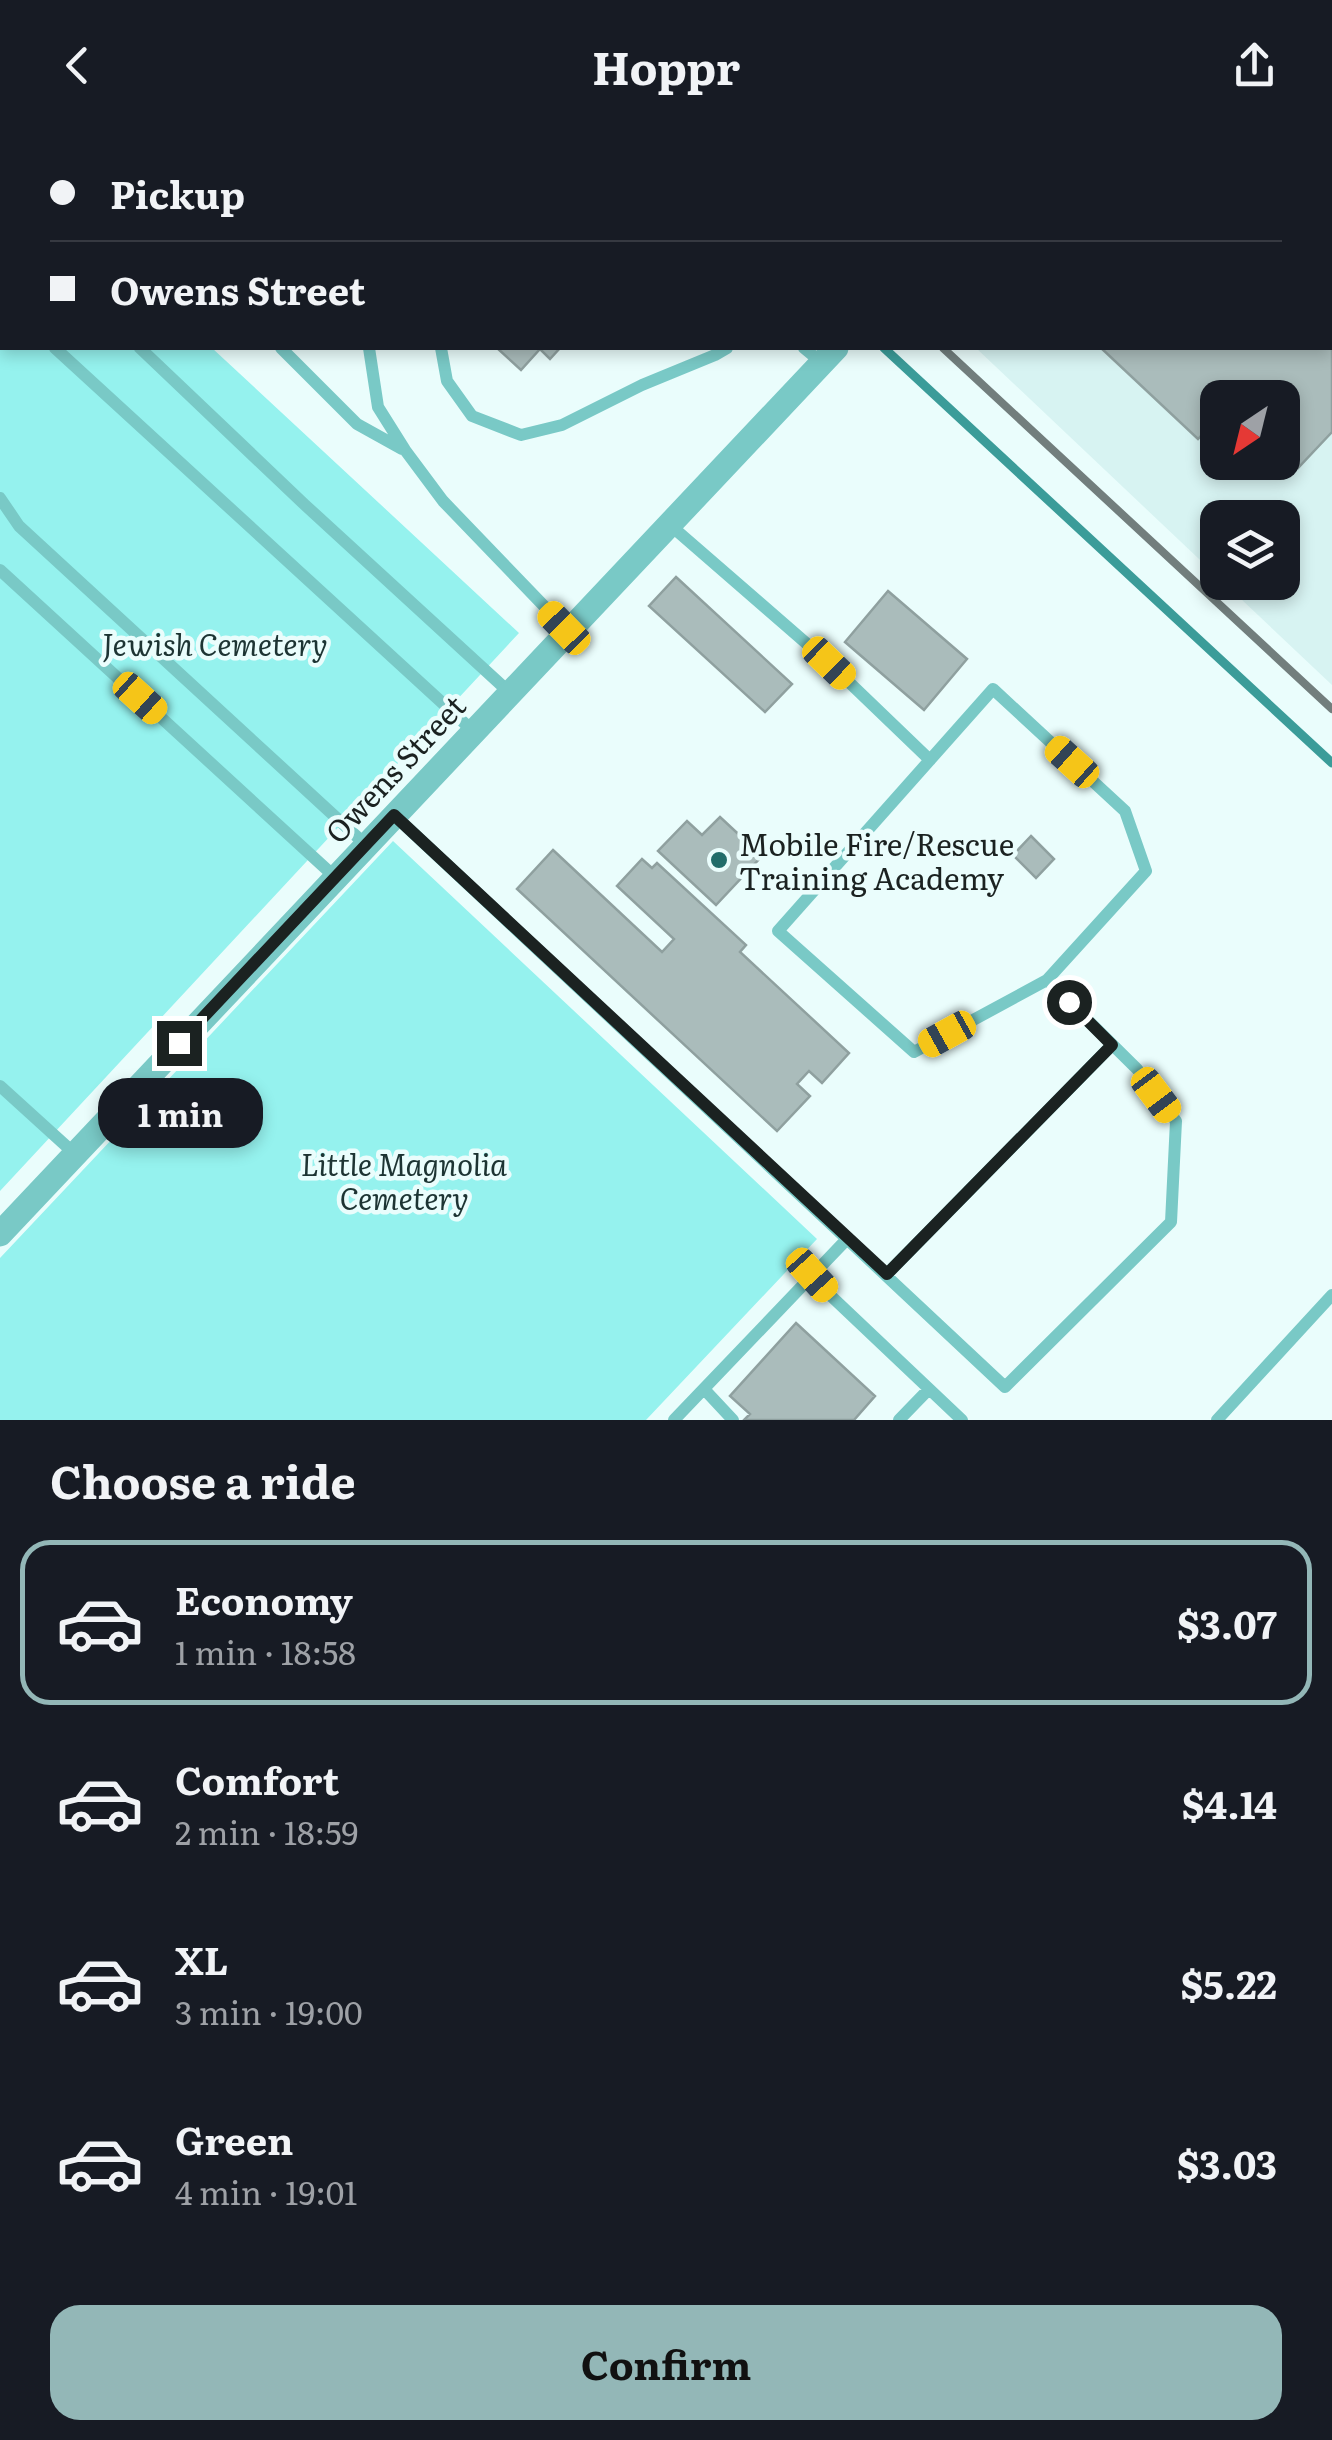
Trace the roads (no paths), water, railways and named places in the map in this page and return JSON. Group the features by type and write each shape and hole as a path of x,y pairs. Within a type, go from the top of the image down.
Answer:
{"street":[{"name":"Owens Street","path":"0,1234 669,524 821,353"}],"lane":[{"path":"58,350 473,731"},
{"path":"142,350 510,693"},
{"path":"283,350 357,424 404,450"},
{"path":"369,350 378,407 404,450 443,500 568,631"},
{"path":"440,350 447,381 472,416 521,435 562,426 642,385 724,350"},
{"path":"0,498 19,526 366,845"},
{"path":"669,524 829,663 930,760"},
{"path":"0,570 336,877"},
{"path":"993,689 1125,811 1146,871 1047,980 914,1052 778,931 930,760 993,689"},
{"path":"394,815 1006,1387 1171,1222 1176,1121 1137,1069 1047,980"},
{"path":"887,1274 1112,1045"},
{"path":"0,1086 75,1154"},
{"path":"674,1420 848,1238"},
{"path":"812,1275 962,1420"},
{"path":"1217,1420 1332,1295"},
{"path":"704,1388 734,1420"},
{"path":"899,1420 929,1389"}],"waterway":[{"path":"886,350 1332,763"}],"railway":[{"path":"945,350 1332,709"}],"place":[{"name":"Mobile Fire/Rescue Training Academy","path":"719,860"}],"park label":[{"name":"Jewish Cemetery","path":"215,643"},
{"name":"Little Magnolia Cemetery","path":"404,1180"}]}
